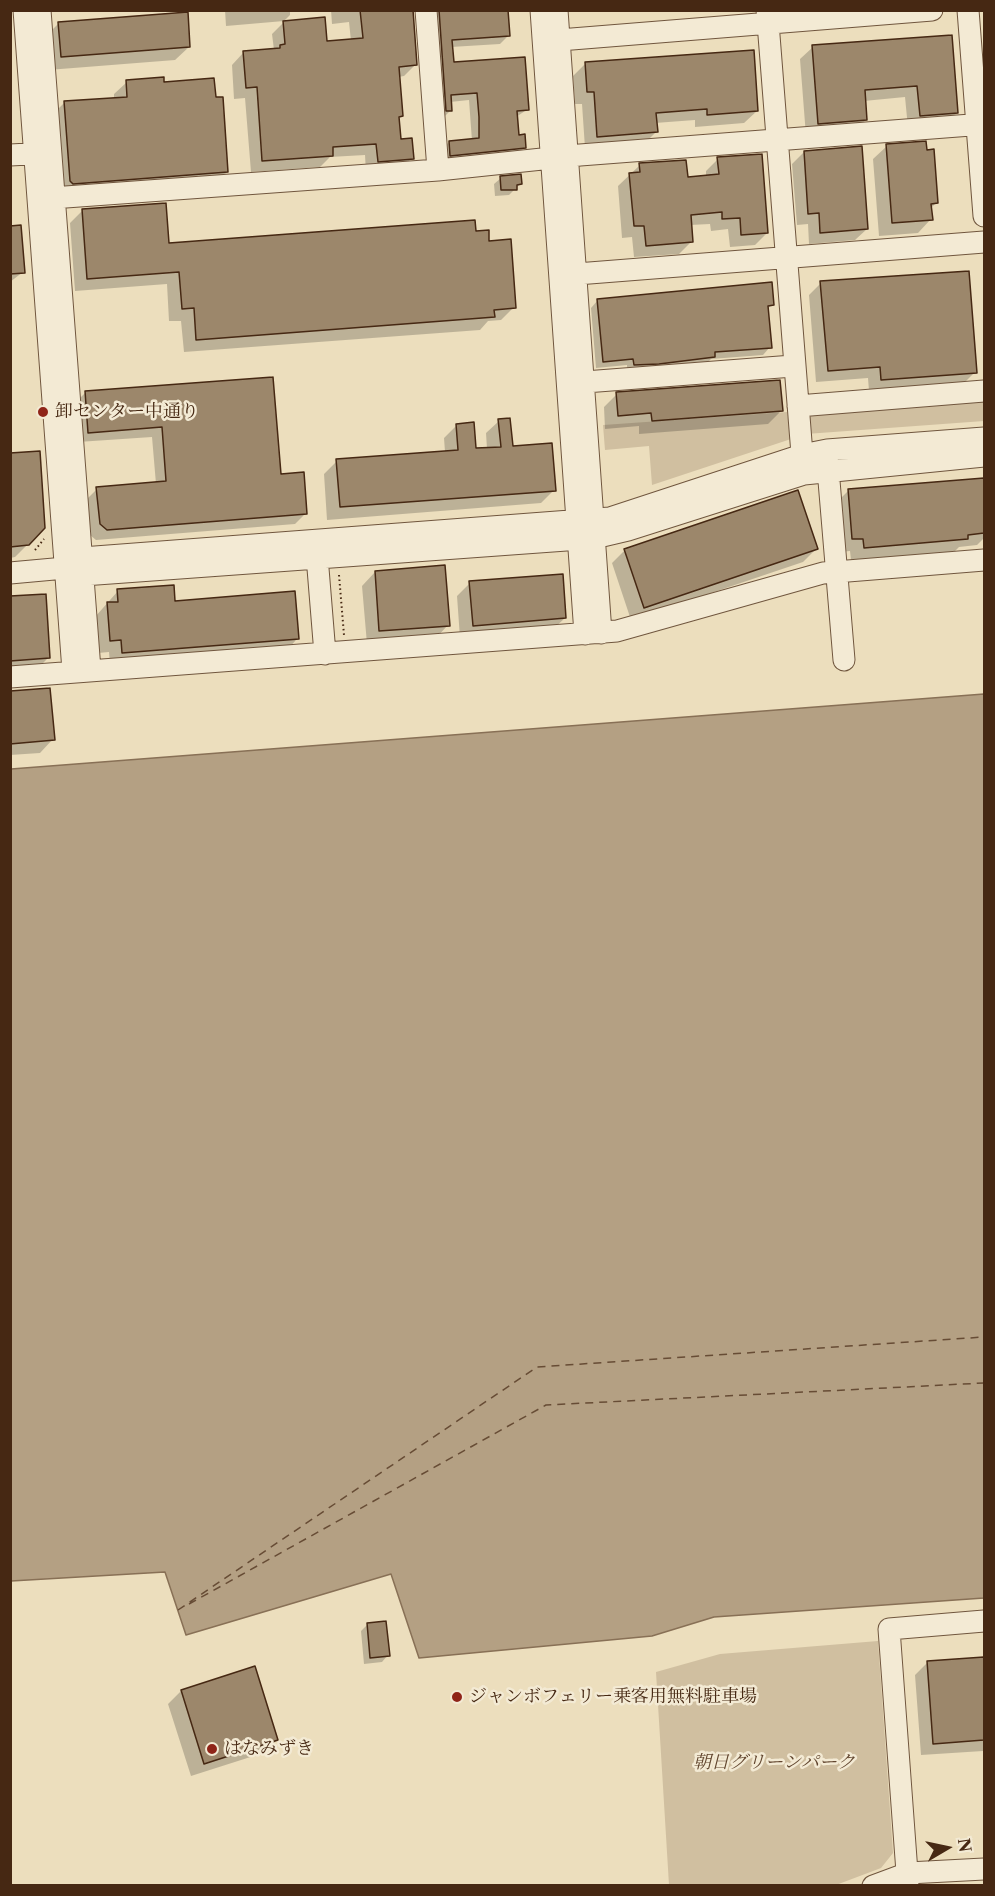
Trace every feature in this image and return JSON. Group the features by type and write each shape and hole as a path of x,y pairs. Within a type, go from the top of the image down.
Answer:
{"street":[{"path":"24,10 43,153"},
{"path":"40,10 43,153 77,567 82,671"},
{"path":"426,10 438,170"},
{"path":"541,10 551,40 593,633"},
{"path":"551,40 557,10"},
{"path":"551,40 767,16 932,10"},
{"path":"968,10 981,124 984,216"},
{"path":"767,16 793,366 803,464"},
{"path":"46,199 438,170 981,124"},
{"path":"10,155 43,153"},
{"path":"568,275 984,242"},
{"path":"577,383 793,366"},
{"path":"798,406 984,391"},
{"path":"10,573 586,529 628,530 803,464 984,438"},
{"path":"828,460 984,456"},
{"path":"828,460 844,660"},
{"path":"316,550 325,654"},
{"path":"10,676 617,631 823,573 984,560"},
{"path":"908,1879 890,1629 984,1621"},
{"path":"873,1886 984,1869"}],"green space":[{"path":"984,400 984,421 806,434 805,421 812,411"},
{"path":"787,412 791,439 652,485 649,446 605,450 603,425"},
{"name":"朝日グリーンパーク","path":"878,1641 893,1853 881,1868 836,1885 669,1885 656,1672 720,1654"}],"shaded area":[{"path":"984,694 984,1598 714,1617 652,1636 419,1658 391,1574 186,1635 165,1572 11,1581 11,769"}],"building":[{"path":"360,10 413,10 417,65 399,67 403,116 399,117 401,139 412,138 414,159 378,162 376,144 333,147 333,156 262,161 257,87 246,88 243,51 280,48 280,45 285,44 283,21 325,17 327,41 363,38"},
{"path":"439,10 508,10 510,36 452,40 454,62 525,57 529,110 517,111 519,135 525,134 526,148 450,156 449,141 479,138 479,117 477,93 451,95 452,111 446,111"},
{"path":"188,12 190,47 61,57 58,22"},
{"path":"952,35 958,113 920,116 917,86 865,90 867,120 818,124 812,45"},
{"path":"754,50 758,111 707,115 707,109 656,113 658,132 597,137 594,92 587,92 585,62"},
{"path":"164,77 164,82 214,78 216,97 223,97 228,172 73,184 70,181 64,101 127,97 126,80"},
{"path":"926,141 927,150 934,149 938,203 931,204 933,220 892,223 886,144"},
{"path":"862,146 868,229 820,233 819,213 808,214 804,151"},
{"path":"762,154 768,233 741,235 740,218 722,219 722,212 691,215 693,242 646,246 644,226 634,226 629,173 640,172 639,163 686,160 688,177 719,174 717,157"},
{"path":"521,174 522,184 517,185 517,190 501,190 500,176"},
{"path":"166,203 169,243 475,220 476,231 489,230 489,241 511,239 516,308 494,310 495,317 196,340 194,308 182,309 179,272 87,279 82,209"},
{"path":"21,225 25,273 10,274 10,226"},
{"path":"969,271 977,373 881,380 880,367 828,371 820,281"},
{"path":"772,282 774,305 768,306 772,348 715,352 715,357 659,364 634,365 633,359 603,362 597,299"},
{"path":"273,377 281,474 304,472 307,514 107,530 100,524 96,487 166,481 162,427 88,433 85,391"},
{"path":"780,380 783,411 652,421 651,413 618,416 616,392"},
{"path":"510,418 513,446 552,443 556,491 340,507 336,459 458,450 456,424 474,422 476,448 501,447 498,419"},
{"path":"40,451 45,528 29,545 10,547 10,453"},
{"path":"984,478 984,533 968,535 968,539 864,548 863,539 852,539 848,489"},
{"path":"798,490 818,549 644,608 624,549"},
{"path":"445,565 450,626 379,631 375,571"},
{"path":"563,574 566,618 473,626 469,581"},
{"path":"174,585 175,601 295,591 299,639 122,653 121,640 110,641 107,602 118,602 117,589"},
{"path":"46,594 50,658 10,661 10,596"},
{"path":"50,688 55,740 10,744 10,691"},
{"path":"386,1621 390,1656 370,1658 367,1623"},
{"path":"984,1657 984,1740 933,1744 927,1661"},
{"path":"255,1666 278,1740 204,1764 181,1690"}],"ferry route":[{"path":"178,1610 537,1367 984,1337"},
{"path":"189,1604 546,1405 984,1383"}],"place":[{"name":"卸センター中通り","path":"43,412"},
{"name":"ジャンボフェリー乗客用無料駐車場","path":"457,1697"},
{"name":"はなみずき","path":"212,1749"}]}
